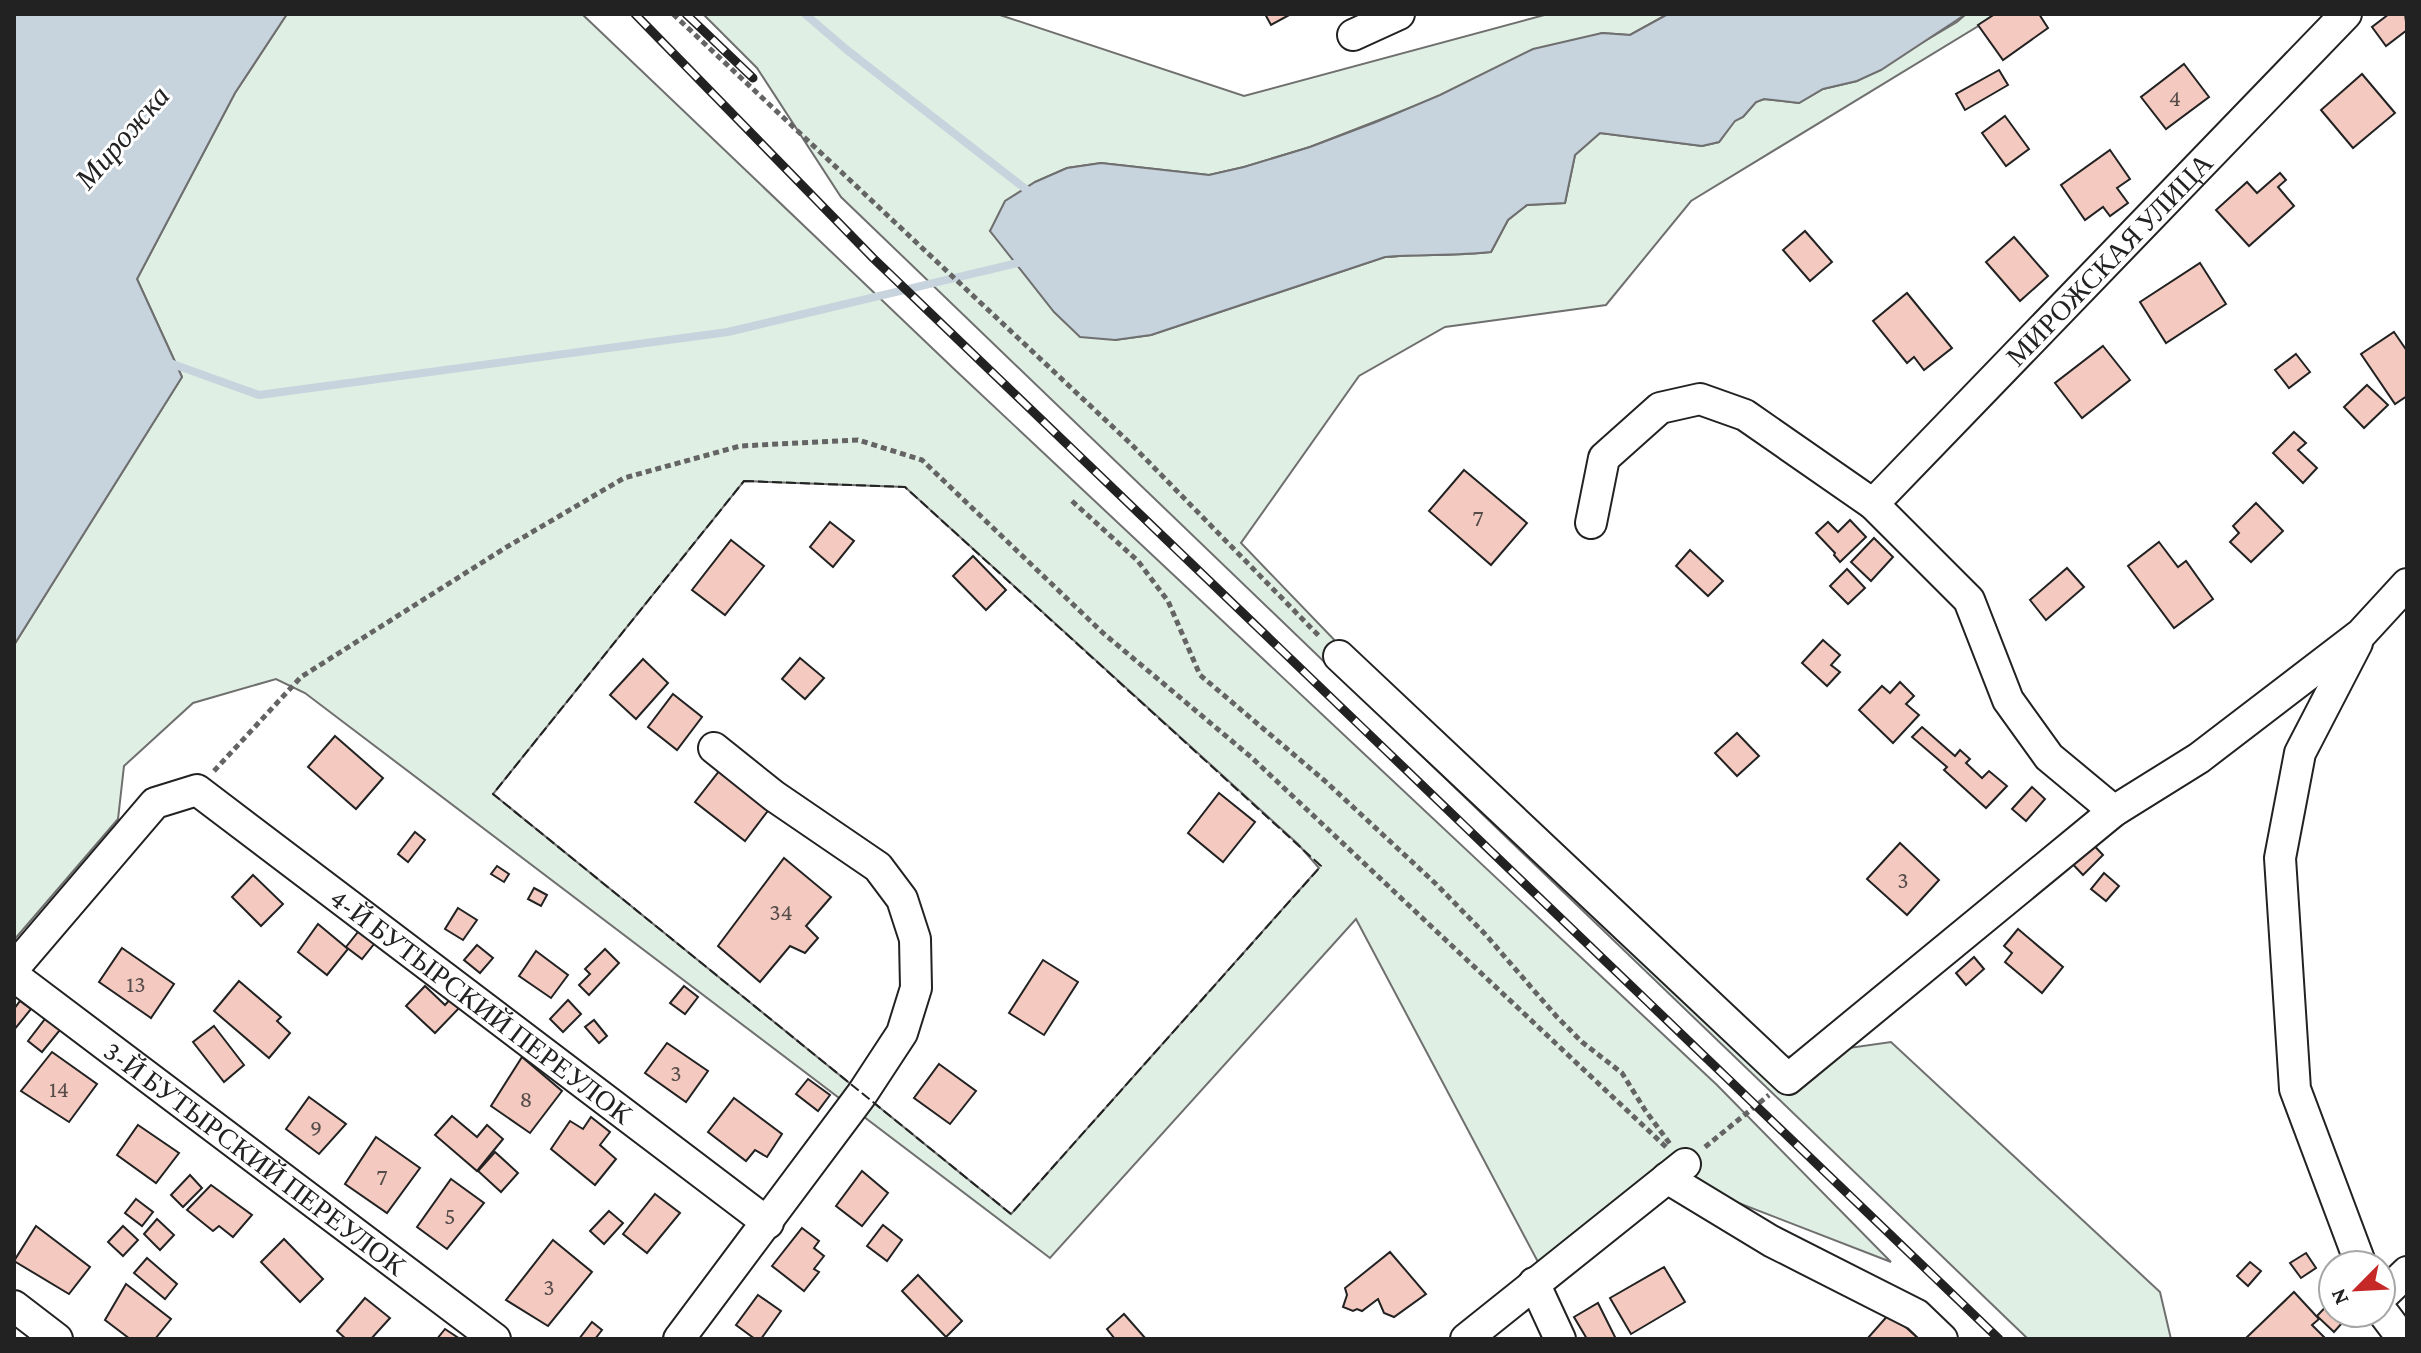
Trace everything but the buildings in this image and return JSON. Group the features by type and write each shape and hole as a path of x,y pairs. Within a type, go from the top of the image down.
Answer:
{"street":[{"path":"1353,35 1399,14"},
{"name":"МИРОЖСКАЯ УЛИЦА","path":"1873,504 2346,14"},
{"path":"1591,523 1604,458 1660,408 1700,399 1745,415 1873,504 1969,600 2008,700 2049,757 2114,811"},
{"path":"1339,656 1788,1079 2114,811 2199,758 2361,634 2407,584"},
{"path":"2355,1249 2295,1089 2280,858 2300,753 2361,634"},
{"path":"679,1339 862,1094 902,1033 916,988 915,939 902,899 878,867 774,796 714,748"},
{"path":"14,968 155,803 197,790"},
{"name":"4-Й БУТЫРСКИЙ ПЕРЕУЛОК","path":"197,790 768,1223"},
{"name":"3-Й БУТЫРСКИЙ ПЕРЕУЛОК","path":"14,976 495,1339"},
{"path":"1466,1339 1536,1288 1676,1171 1771,1241 1917,1315 1942,1339"},
{"path":"1536,1288 1560,1339"},
{"path":"14,1306 57,1339"}],"path":[{"path":"673,14 1131,444 1339,656"},
{"path":"197,790 301,677 505,548 624,478 740,446 858,440 922,460 1103,633 1251,757 1676,1171"},
{"path":"1072,501 1138,561 1168,601 1200,675 1325,781 1436,884 1485,934 1557,1017 1582,1042 1622,1073 1676,1171"},
{"path":"1676,1171 1788,1079"}],"green space":[{"path":"287,14 582,14 953,368 1717,1085 1891,1262 1687,1183 1659,1167 1538,1262 1356,919 1050,1258 305,693 276,679 193,703 124,766 118,819 14,940 14,645 182,377 137,279 235,93","holes":["744,481 905,487 1298,844 1319,868 1011,1214 493,794"]},
{"path":"703,14 997,14 1244,96 1548,14 1668,14 1630,35 1602,33 1310,147 1244,167 1209,175 1101,163 1067,168 1035,182 990,231 1013,257 1115,340 1151,335 1385,257 1491,252 1508,220 1527,205 1565,203 1575,155 1600,133 1702,146 1719,142 1735,120 1743,117 1756,102 1764,99 1799,103 1823,89 1857,81 1966,14 1998,14 1691,201 1606,305 1445,327 1359,376 1241,543 1344,650 1779,1058 1891,1042 2160,1292 2171,1339 2028,1339 841,197 757,68"}],"water":[{"name":"Мирожка","path":"14,14 287,14 235,93 137,279 182,377 14,645"},
{"path":"1668,14 1966,14 1881,70 1857,81 1823,89 1799,103 1764,99 1756,102 1743,117 1735,121 1719,142 1702,146 1600,133 1575,155 1565,203 1527,205 1508,220 1491,252 1385,257 1151,335 1115,340 1080,337 1054,312 990,231 1005,201 1035,182 1067,168 1101,163 1209,175 1244,167 1376,122 1440,95 1533,49 1602,33 1630,35"}],"waterway":[{"path":"805,14 1032,194"},
{"path":"170,363 259,395 728,332 1026,261"}],"railway":[{"path":"635,14 873,258 1999,1339"},
{"path":"686,14 753,78"}],"fence":[{"path":"744,481 905,487 1321,866 1011,1214 493,794 744,481"}]}
